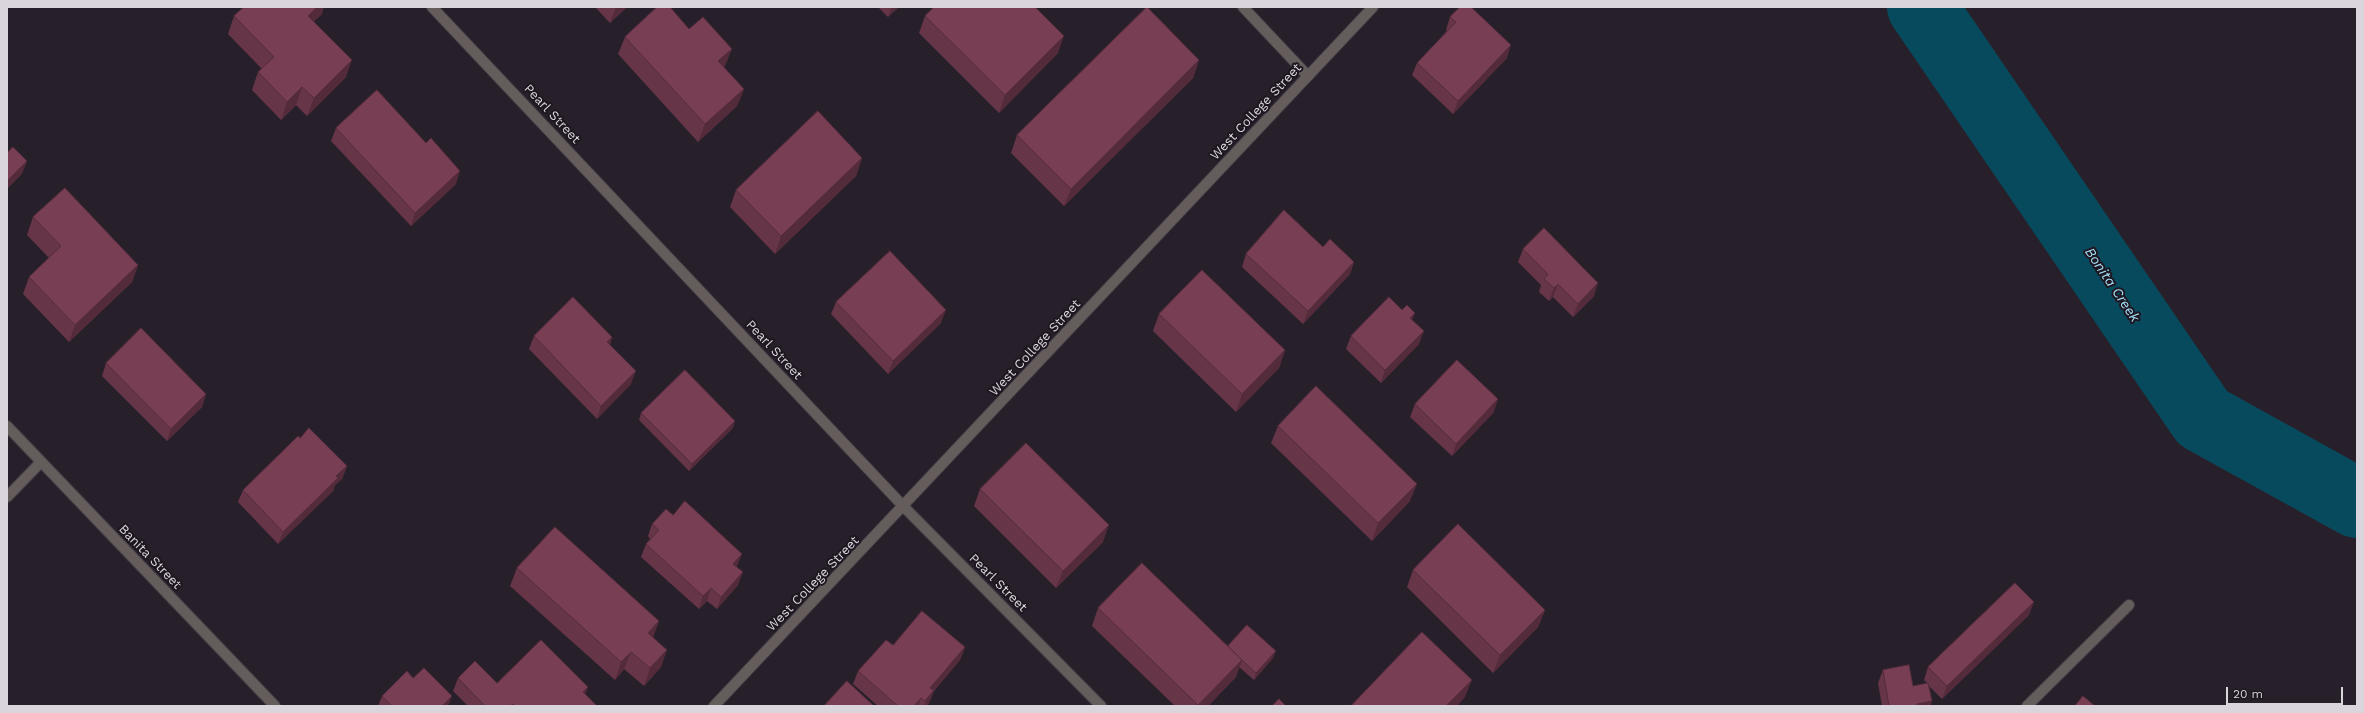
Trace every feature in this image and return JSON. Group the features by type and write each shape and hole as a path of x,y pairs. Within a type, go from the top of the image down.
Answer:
{"street":[{"name":"Pearl Street","path":"432,7 904,507 1101,706"},
{"path":"1243,7 1308,76"},
{"name":"West College Street","path":"714,706 904,507 1373,7"},
{"name":"Banita Street","path":"7,426 275,706"},
{"path":"7,497 41,462"},
{"path":"2027,706 2128,605"}],"building":[{"path":"244,7 317,7 308,16 352,60 314,98 302,87 287,102 258,72 274,57 234,16"},
{"path":"657,7 670,7 689,29 703,17 732,49 718,61 744,89 705,124 625,37"},
{"path":"934,7 1035,7 1064,36 1005,95 925,16"},
{"path":"1147,7 1199,60 1071,189 1017,135"},
{"path":"1460,7 1471,7 1511,45 1458,101 1417,63 1456,22 1450,17"},
{"path":"377,90 426,143 431,138 460,171 415,213 336,128"},
{"path":"818,111 862,158 781,236 736,190"},
{"path":"13,147 27,161 7,181 7,153"},
{"path":"65,188 138,265 75,325 29,277 61,246 33,217"},
{"path":"1284,210 1323,247 1330,239 1354,262 1308,311 1246,254"},
{"path":"1544,228 1598,283 1578,304 1558,284 1554,288 1544,279 1548,274 1523,249"},
{"path":"890,251 946,310 893,361 836,302"},
{"path":"1202,270 1285,350 1242,394 1159,314"},
{"path":"573,297 612,337 607,342 636,371 601,406 534,336"},
{"path":"1389,297 1402,310 1407,305 1415,313 1410,318 1424,331 1385,370 1351,336"},
{"path":"141,328 206,394 171,429 106,363"},
{"path":"1457,360 1498,399 1456,444 1415,404"},
{"path":"685,370 735,421 692,464 641,413"},
{"path":"1316,386 1417,484 1378,523 1278,426"},
{"path":"309,428 347,466 336,476 338,478 283,532 243,490 298,436 300,438"},
{"path":"1026,443 1109,525 1063,571 980,489"},
{"path":"685,501 742,554 733,564 743,572 721,597 711,588 703,596 646,544 659,530 652,524 666,509 673,515"},
{"path":"1458,524 1545,610 1500,655 1413,570"},
{"path":"555,527 659,621 648,633 667,650 650,668 631,652 621,662 517,568"},
{"path":"1142,563 1242,660 1198,705 1098,608"},
{"path":"2015,583 2034,602 1947,686 1928,667"},
{"path":"922,611 965,647 930,688 934,690 925,701 921,698 914,706 898,706 858,671 886,640 893,645"},
{"path":"1247,625 1276,651 1256,673 1228,646"},
{"path":"1422,632 1472,680 1446,706 1351,706"},
{"path":"541,640 588,687 583,692 597,706 515,706 513,704 510,706 485,706 458,678 475,661 497,683"},
{"path":"1909,665 1913,686 1928,683 1932,701 1917,704 1917,706 1889,706 1883,670"},
{"path":"424,668 452,696 442,706 392,706 382,696 407,671 413,678"},
{"path":"847,681 874,706 824,706"},
{"path":"2083,696 2095,706 2075,706"},
{"path":"1279,699 1286,706 1272,706"}],"waterway":[{"name":"Bonita Creek","path":"1922,7 2203,418 2357,503"}]}
